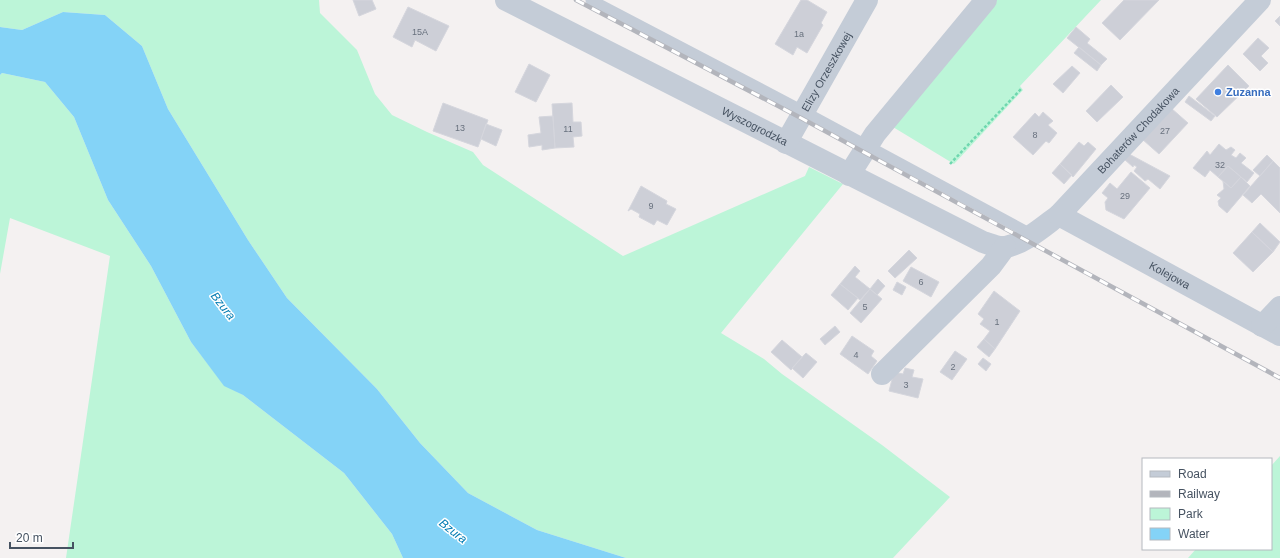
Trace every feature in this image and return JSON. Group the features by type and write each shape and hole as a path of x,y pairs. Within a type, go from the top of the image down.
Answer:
{"street":[{"name":"Wyszogrodzka","path":"506,0 983,242 1005,247"},
{"name":"Elizy Orzeszkowej","path":"786,143 805,112 867,0"},
{"path":"849,175 867,146 918,81 986,0"},
{"name":"Bohaterów Chodakowa","path":"1005,247 1031,234 1059,215 1260,0"},
{"name":"Kolejowa","path":"1059,215 1271,331"},
{"path":"882,374 991,266 1005,247"},
{"path":"1271,331 1280,307"}],"lane":[{"path":"591,0 805,112 1031,234"}],"path":[{"path":"950,164 1022,88"}],"green space":[{"path":"0,0 319,0 320,13 357,50 375,94 392,115 473,152 483,165 623,256 805,176 809,167 843,184 721,333 764,359 782,374 882,445 950,497 893,558 626,558 537,530 468,493 420,443 377,389 287,298 248,240 168,109 142,46 105,15 63,12 22,30 0,27"},
{"path":"991,0 1101,0 1020,86 1023,90 954,164 888,124"},
{"path":"2,73 45,82 74,117 108,200 151,266 191,342 224,385 243,395 344,473 392,534 403,558 66,558 110,256 10,218 0,274 0,75"},
{"path":"1280,456 1280,558 1188,558 1195,550 1272,550 1272,465"}],"water":[{"name":"Bzura","path":"63,12 105,15 142,46 168,109 248,240 287,298 377,389 420,443 468,493 537,530 626,558 403,558 392,534 344,473 243,395 224,386 191,342 151,266 108,200 74,117 45,82 2,73 0,75 0,27 22,30"}],"building":[{"path":"353,0 372,0 376,9 359,16"},
{"path":"801,0 807,0 827,12 821,23 823,25 807,53 797,47 793,55 775,44"},
{"path":"1124,0 1159,0 1120,40 1102,23"},
{"path":"408,7 449,26 436,51 415,40 412,47 393,37"},
{"path":"1280,16 1280,26 1275,21"},
{"path":"1076,27 1090,39 1087,43 1107,59 1101,65 1067,38"},
{"path":"1258,38 1269,48 1261,56 1268,63 1260,71 1243,54"},
{"path":"1079,47 1101,65 1097,71 1074,53"},
{"path":"529,64 550,75 536,102 515,92"},
{"path":"1228,65 1249,86 1217,117 1196,99"},
{"path":"1072,66 1080,73 1063,93 1053,84"},
{"path":"1111,85 1123,97 1097,122 1086,111"},
{"path":"1189,96 1215,116 1211,121 1185,102"},
{"path":"443,103 488,120 478,147 433,131"},
{"path":"572,103 573,122 581,122 582,136 573,137 574,147 555,148 552,104"},
{"path":"1171,108 1188,123 1159,154 1142,139"},
{"path":"1043,112 1053,121 1048,125 1057,133 1049,143 1046,141 1033,155 1013,137 1035,113 1039,117"},
{"path":"553,116 555,148 542,150 542,145 529,147 528,135 541,133 539,117"},
{"path":"486,124 502,130 496,146 481,139"},
{"path":"1079,142 1084,146 1088,142 1096,149 1073,177 1060,164"},
{"path":"1219,144 1226,150 1231,147 1235,150 1231,155 1236,158 1240,153 1246,158 1241,163 1254,173 1247,182 1228,166 1218,177 1210,170 1205,177 1193,168 1207,151 1210,155"},
{"path":"1129,154 1170,176 1160,189 1148,179 1145,181 1134,171 1137,167 1134,165 1133,167 1124,159"},
{"path":"1267,155 1273,161 1260,176 1253,170"},
{"path":"1273,161 1280,168 1280,213 1261,194 1252,203 1243,195"},
{"path":"1060,164 1072,175 1064,184 1052,173"},
{"path":"1228,166 1241,177 1231,188 1218,177"},
{"path":"1131,172 1150,188 1124,219 1106,210 1105,202 1108,198 1102,193 1110,183 1117,189"},
{"path":"1241,177 1250,186 1227,213 1219,206 1218,201 1221,198 1217,195 1224,189 1223,181 1231,188"},
{"path":"641,186 667,201 666,204 676,209 667,225 657,220 654,225 639,217 640,214 631,209 628,211"},
{"path":"1260,223 1280,242 1273,252 1252,232"},
{"path":"1252,232 1273,252 1253,272 1233,253"},
{"path":"909,250 917,258 895,278 888,271"},
{"path":"855,266 860,271 855,277 870,289 860,300 840,284"},
{"path":"911,267 939,282 931,297 903,281"},
{"path":"878,279 885,286 877,295 870,289"},
{"path":"897,282 906,287 902,295 893,290"},
{"path":"840,284 858,298 848,310 831,295"},
{"path":"870,289 882,299 861,323 850,313"},
{"path":"994,291 1020,311 995,349 984,339 990,331 980,324 984,319 978,314"},
{"path":"835,326 840,332 825,345 820,339"},
{"path":"852,336 874,351 871,356 877,361 868,374 840,354"},
{"path":"984,339 995,349 989,357 977,347"},
{"path":"782,340 802,357 791,370 771,352"},
{"path":"955,351 967,359 952,380 940,372"},
{"path":"806,353 817,362 803,378 792,368"},
{"path":"983,358 991,364 986,371 978,364"},
{"path":"905,368 914,370 912,377 923,379 918,398 889,391 894,372 903,374"}],"railway":[{"path":"576,0 801,118 1280,378"}],"place":[{"name":"Zuzanna","path":"1218,92"}]}
